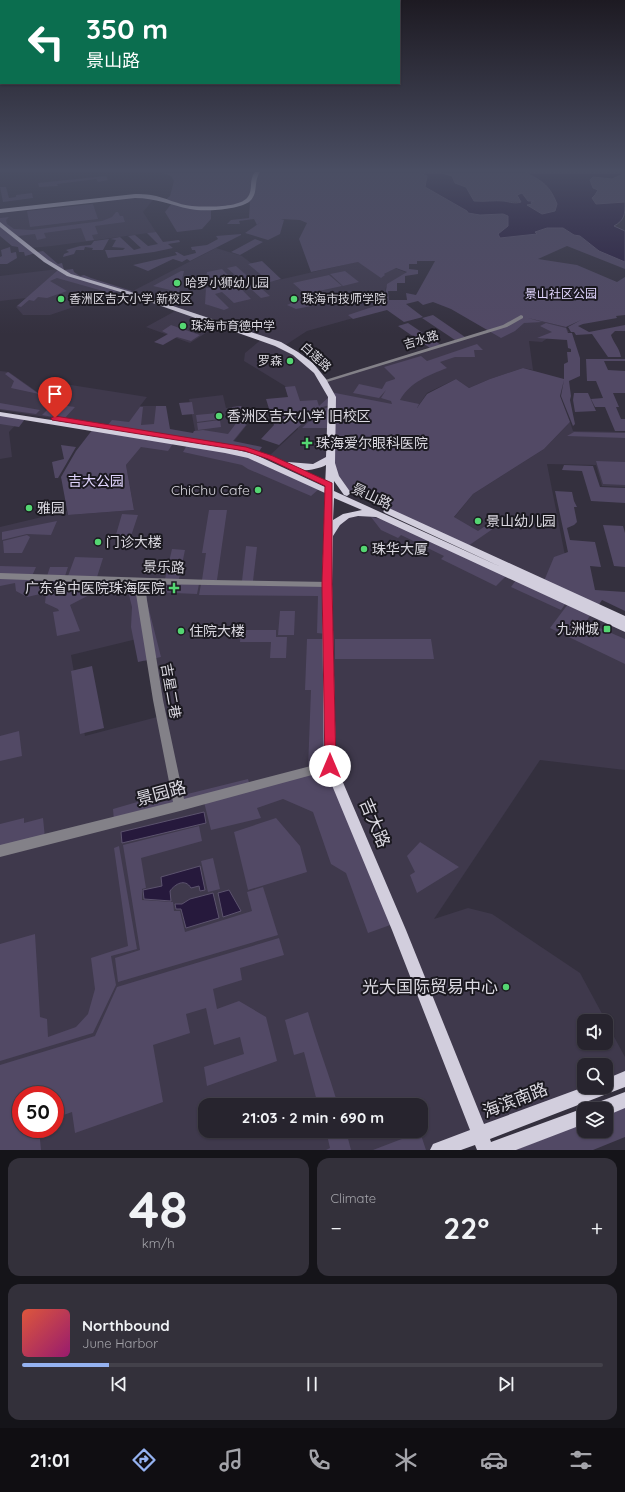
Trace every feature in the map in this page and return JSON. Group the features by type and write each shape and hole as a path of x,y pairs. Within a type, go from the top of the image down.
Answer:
{"main road":[{"name":"白莲路","path":"2,226 46,261 69,275 129,293 283,346 299,354 314,367 325,381 332,397 329,488"},
{"name":"景山路","path":"0,410 246,449 288,466 390,519 625,628"},
{"name":"景山路","path":"0,414 225,450 251,456 329,488 347,493 625,620"},
{"path":"288,466 304,468 314,467 322,464 330,458 335,476 347,493"},
{"name":"吉大路","path":"329,488 327,584 330,766 402,938 483,1143"},
{"path":"328,537 334,524 345,516 364,514 390,519"},
{"name":"海滨南路","path":"613,1084 625,1080"},
{"name":"海滨南路","path":"439,1150 483,1143 591,1094"},
{"path":"613,1105 625,1100"},
{"path":"493,1150 577,1119"}],"street":[{"name":"吉水路","path":"325,381 494,330 521,317"},
{"name":"景乐路","path":"0,576 327,584"},
{"name":"吉星二巷","path":"142,580 141,594 158,700 180,806"},
{"name":"景园路","path":"0,851 180,806 330,766"}],"shaded area":[{"path":"2,226 152,226 156,232 52,246 30,248"},
{"path":"508,226 614,226 625,231 625,262 599,251 580,236 574,235 563,228 547,228 535,232 537,234 500,238 498,234"},
{"path":"216,248 242,256 274,281 365,260 384,274 395,268 407,273 386,287 382,310 307,331 284,346 325,381 489,331 513,314 566,327 569,332 556,332 542,342 529,341 533,370 523,368 469,388 456,379 427,393 417,408 322,464 288,465 268,457 298,429 285,386 244,361 245,353 262,339 220,324 190,343 146,327 177,310 129,293"},
{"name":"香洲区吉大小学 新校区","path":"58,269 121,291 50,315 23,315 16,307 26,298 0,301 0,276"},
{"path":"0,371 9,372 50,401 63,388 71,385 147,397 140,406 162,406 164,435 0,410"},
{"name":"香洲区吉大小学 旧校区","path":"223,395 226,408 242,406 247,425 230,446 189,439 195,431 189,399"},
{"path":"0,414 22,418 9,432 12,457 0,459"},
{"path":"570,422 573,431 625,432 625,487 602,486 596,465 547,464 573,596 440,535 473,494 544,449"},
{"path":"148,438 225,450 329,491 328,536 350,515 375,516 625,628 625,770 540,760 434,919 468,908 492,914 580,973 602,1014 577,1014 577,1050 613,1050 613,1035 625,1057 625,1079 613,1084 613,1058 577,1058 577,1090 439,1150 0,1150 0,527 67,511 68,515 134,510 126,465","holes":["141,638 144,661 151,660 161,716 85,736 71,655"]},
{"path":"204,812 206,823 122,843 121,832"},
{"path":"200,866 205,890 200,891 199,886 191,888 186,883 180,883 170,891 171,901 144,899 143,890 162,886 161,877"},
{"path":"229,890 241,911 223,917 218,893"},
{"path":"213,893 219,918 186,928 181,909 176,909 175,904 182,904 190,899"}],"green space":[{"path":"1,226 36,253 25,256 24,252 19,252 18,247 12,246 0,236"},
{"path":"4,226 9,226 14,229 32,230 66,226 97,226 95,226 98,234 92,235 94,240 86,241 81,228 44,233 46,238 37,240 35,234 18,236"},
{"path":"173,226 205,226 202,229 177,232"},
{"path":"256,226 282,226 280,234 268,240 245,233"},
{"name":"景山社区公园","path":"306,226 508,226 500,238 536,234 535,232 547,228 563,228 574,235 580,236 599,251 625,262 625,269 567,246 538,259 577,265 617,282 625,277 625,315 578,326 589,332 625,325 625,331 615,331 611,335 621,357 608,357 592,334 576,335 574,332 571,332 568,327 581,320 566,327 528,318 542,322 524,323 515,331 501,338 451,309 433,302 423,305 418,301 406,304 423,317 404,322 387,310 353,319 348,315 384,303 387,284 407,272 396,268 384,274 385,275 381,278 358,262 311,272 299,239","holes":["417,261 435,261 416,295 406,293 407,300 389,300 388,291 397,291 397,283 405,283 405,276 418,274 418,270 409,269 409,264 417,264"]},
{"path":"156,232 163,242 179,240 180,242 168,244 173,248 108,258 105,250 123,250 125,248 112,247 116,240 110,239 120,237 134,250 141,248 128,236 135,235 148,246 158,244 147,233"},
{"path":"241,234 190,261 187,259 182,262 173,259 148,271 133,265 177,255 175,252 184,256 196,253 191,247 207,245 218,239 216,236"},
{"path":"109,239 103,250 92,250 93,248 85,247 84,250 76,250 74,254 63,257 64,254 69,252 66,250 91,245 94,241"},
{"path":"255,239 263,242 240,255 231,252"},
{"path":"10,247 11,253 16,252 17,258 7,264 0,264 0,257 2,256 1,250"},
{"path":"43,251 58,264 62,263 64,270 73,269 74,272 80,276 84,275 132,291 129,293 70,275 58,269 37,252"},
{"path":"262,261 281,279 270,282 248,264"},
{"path":"236,266 270,296 261,298 227,268"},
{"path":"222,269 251,299 234,303 222,292 215,294 229,308 224,310 205,304 206,288 215,288 215,283 219,278 206,278 207,272"},
{"path":"58,270 118,291 110,293 57,278 50,281 67,291 47,298 38,297 34,301 29,300 21,307 17,306"},
{"path":"181,271 184,271 179,292 153,286"},
{"path":"345,271 359,282 343,286 330,274"},
{"path":"329,275 342,286 305,294 293,283"},
{"path":"347,294 347,298 342,300 296,309 287,305 296,301"},
{"path":"433,315 465,337 455,340 422,318"},
{"path":"408,323 441,345 430,348 398,326"},
{"path":"546,323 566,328 568,333 572,333 580,358 580,376 569,381 571,396 570,400 575,424 573,426 561,396 564,380 560,396 570,422 544,449 473,494 454,517 478,531 491,522 497,526 468,546 350,493 335,476 330,392 392,404 391,401 381,398 386,390 379,398 353,393 359,384 382,389 386,382 395,379 384,367 421,356 427,361 477,344 483,350 474,350 475,357 455,357 440,362 447,368 420,380 409,388 400,400 419,404 417,408 427,394 456,379 469,388 523,368 564,379 564,364 568,362 567,352 571,352 571,349 568,348 567,340 537,338 552,332 540,326"},
{"path":"171,325 200,335 191,341 177,337 163,345 154,342 168,334 162,331"},
{"path":"586,359 625,359 625,361 604,361 608,370 625,371 625,393 613,393 619,407 616,407 621,419 625,419 625,431 615,431 605,407 595,407 591,399 603,398 596,381 587,381"},
{"path":"8,372 39,394 11,388 14,381 5,374"},
{"path":"295,386 300,401 317,400 319,406 330,396 330,405 319,408 279,445 261,439 274,425 266,399 288,397 285,387"},
{"path":"574,393 588,393 596,411 575,412 573,400"},
{"path":"192,402 194,414 182,415 179,403"},
{"path":"0,403 40,410 36,414 0,409"},
{"path":"53,404 75,407 64,419 42,415"},
{"path":"156,406 166,406 170,429 193,433 194,431 203,430 228,434 237,422 232,407 241,406 246,425 233,441 262,447 258,453 246,448 107,426 112,420 129,422 140,407 143,407 141,425 154,424"},
{"path":"330,407 329,428 302,428 322,409"},
{"path":"218,413 220,419 197,422 196,415"},
{"path":"0,415 25,419 19,427 0,424"},
{"path":"220,420 221,427 198,430 197,423"},
{"name":"吉大公园","path":"93,429 174,442 168,451 141,447 126,465 134,510 68,515 61,477 76,451"},
{"path":"574,432 625,433 625,438 567,436"},
{"path":"61,445 76,447 58,478 55,478 52,462 64,459"},
{"path":"187,445 251,457 320,488 311,496 242,465 183,452"},
{"path":"596,461 625,462 625,485 603,484"},
{"path":"564,465 593,466 600,487 625,488 625,503 591,501 582,471 562,470"},
{"path":"555,491 572,492 577,507 574,507 577,522 567,528 570,540 595,542 601,567 590,566 595,590 625,592 625,611 602,600 598,606 544,581 554,557 568,552"},
{"path":"209,510 227,510 217,580 202,580 206,553 202,553"},
{"path":"122,514 138,515 130,539 115,538"},
{"path":"371,517 389,521 507,575 496,586 441,559 444,556 401,535 398,538 381,530"},
{"path":"57,521 51,535 27,534 2,540 2,532"},
{"path":"603,525 623,526 625,533 625,567 614,566"},
{"path":"27,535 30,537 22,553 4,553 3,541"},
{"path":"246,546 257,547 253,581 242,581"},
{"path":"172,549 185,550 179,579 165,579"},
{"path":"75,557 103,558 97,577 68,576"},
{"path":"0,566 36,567 32,576 0,574"},
{"path":"50,567 68,567 65,576 47,576"},
{"path":"0,577 56,579 58,590 27,597 16,591 15,583 0,586"},
{"path":"81,580 127,581 124,591 77,590"},
{"path":"516,580 566,603 561,610 511,587"},
{"path":"131,582 199,584 197,594 129,591"},
{"path":"201,584 325,586 326,634 317,633 318,596 199,595"},
{"path":"63,591 95,592 70,605 80,631 57,636 53,612 59,611 58,609 45,603 46,594"},
{"path":"129,595 147,595 147,602 161,657 138,662 131,627 132,607"},
{"path":"568,604 591,614 586,622 625,639 625,664 550,628"},
{"path":"280,611 295,611 294,635 278,635"},
{"path":"241,630 276,630 276,637 287,637 286,658 270,658 271,642 240,642"},
{"path":"307,639 325,639 327,764 308,769 311,690 305,690"},
{"path":"335,639 431,639 434,659 335,659"},
{"path":"92,666 104,728 80,734 71,671"},
{"path":"19,731 22,756 0,761 0,736"},
{"path":"329,769 393,924 368,933 346,873 331,864 313,812 283,799 257,808 261,818 211,830 204,802"},
{"path":"248,779 250,786 114,821 113,809 158,796 159,801"},
{"path":"24,818 24,823 43,818 45,838 0,849 0,824"},
{"path":"276,818 300,846 307,872 248,890 234,832"},
{"path":"199,826 202,841 141,858 146,888 142,889 142,900 173,902 174,911 180,911 185,932 252,911 247,892 263,887 278,935 118,982 115,958 140,950 123,845"},
{"path":"420,842 459,867 417,893 410,875 415,872 407,856"},
{"path":"119,846 137,949 111,956 116,985 93,1033 0,1061 0,944 35,934 40,1017 47,1019 48,1037 76,1027 88,1014 95,989 91,958 128,946 114,848"},
{"path":"213,858 220,889 208,892 201,861"},
{"path":"279,938 284,955 240,968 242,980 213,989 217,1009 239,1001 266,1017 277,1061 207,1086 204,1067 244,1054 240,1037 214,1045 206,1008 186,1014 190,1033 153,1045 163,1102 75,1133 72,1112 64,1115 64,1086 12,1086 12,1138 40,1138 41,1150 0,1150 0,1065 95,1036 117,987"},
{"path":"308,1012 336,1098 316,1098 304,1052 294,1055 285,1020"},
{"path":"625,1106 625,1137 593,1150 515,1150 577,1126 577,1138 613,1138 613,1111"},
{"path":"328,1138 348,1138 351,1150 326,1150 330,1148"},
{"path":"404,1138 422,1138 426,1150 373,1150"}],"place":[{"name":"哈罗小狮幼儿园","path":"177,283"},
{"name":"香洲区吉大小学 新校区","path":"61,299"},
{"name":"珠海市技师学院","path":"294,299"},
{"name":"珠海市育德中学","path":"183,326"},
{"name":"罗森","path":"290,361"},
{"name":"香洲区吉大小学 旧校区","path":"219,416"},
{"name":"珠海爱尔眼科医院","path":"307,443"},
{"name":"ChiChu Cafe","path":"258,490"},
{"name":"雅园","path":"29,508"},
{"name":"景山幼儿园","path":"478,521"},
{"name":"门诊大楼","path":"98,542"},
{"name":"珠华大厦","path":"364,549"},
{"name":"广东省中医院珠海医院","path":"174,588"},
{"name":"九洲城","path":"607,629"},
{"name":"住院大楼","path":"181,631"},
{"name":"光大国际贸易中心","path":"506,987"}],"route":[{"path":"55,418 246,449 329,484 327,584 330,766"}]}
